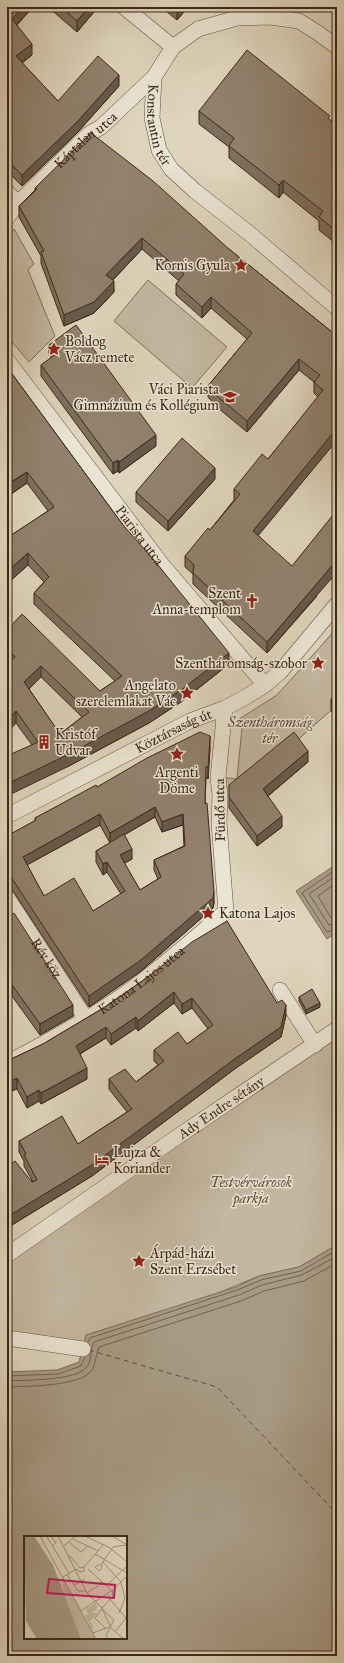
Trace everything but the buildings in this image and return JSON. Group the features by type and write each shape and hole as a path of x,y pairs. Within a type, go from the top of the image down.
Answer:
{"street":[{"path":"124,7 173,47"},
{"name":"Konstantin tér","path":"337,47 298,21 270,17 237,18 198,29 173,47 154,77 152,118 159,150 171,169 195,191 250,234 337,308"},
{"name":"Káptalan utca","path":"7,218 18,203 89,134 101,127 154,77"},
{"path":"7,192 18,203"},
{"name":"Piarista utca","path":"7,360 164,567 265,685"},
{"name":"Köztársaság út","path":"7,816 190,721 225,708 265,685 281,671 337,604"},
{"name":"Fürdő utca","path":"225,708 218,777 220,795 219,823 226,911"},
{"name":"Rév köz","path":"7,897 86,1019"},
{"name":"Katona Lajos utca","path":"7,1063 86,1019 130,990 177,953 226,911"},
{"path":"280,990 315,1044"},
{"name":"Ady Endre sétány","path":"7,1255 177,1136 337,1029"},
{"path":"7,1338 83,1349"}],"green space":[{"path":"14,229 34,264 28,270 55,336 29,362 7,336 7,238"},
{"path":"148,280 227,347 192,388 114,321"},
{"name":"Szentháromság tér","path":"337,628 337,705 294,743 223,800 218,777 237,779 242,728 233,727 233,723 277,695"},
{"name":"Testvérvárosok parkja","path":"337,1029 337,1245 299,1267 259,1276 83,1349 7,1338 7,1255"}],"water":[{"path":"337,864 337,932 327,939 296,891"},
{"path":"337,1245 337,1656 7,1656 7,1372 57,1370 79,1362 86,1335 236,1287 259,1276 299,1267"}],"ferry route":[{"path":"89,1350 217,1387 337,1514"}],"place":[{"name":"Kornis Gyula","path":"241,265"},
{"name":"Boldog Vácz remete","path":"54,349"},
{"name":"Váci Piarista Gimnázium és Kollégium","path":"230,397"},
{"name":"Szent Anna-templom","path":"252,601"},
{"name":"Szentháromság-szobor","path":"318,663"},
{"name":"Angelato szerelemlakat Vác","path":"187,693"},
{"name":"Kristóf Udvar","path":"44,742"},
{"name":"Argenti Döme","path":"177,754"},
{"name":"Katona Lajos","path":"208,913"},
{"name":"Lujza & Koriander","path":"102,1160"},
{"name":"Árpád-házi Szent Erzsébet","path":"139,1261"}]}
